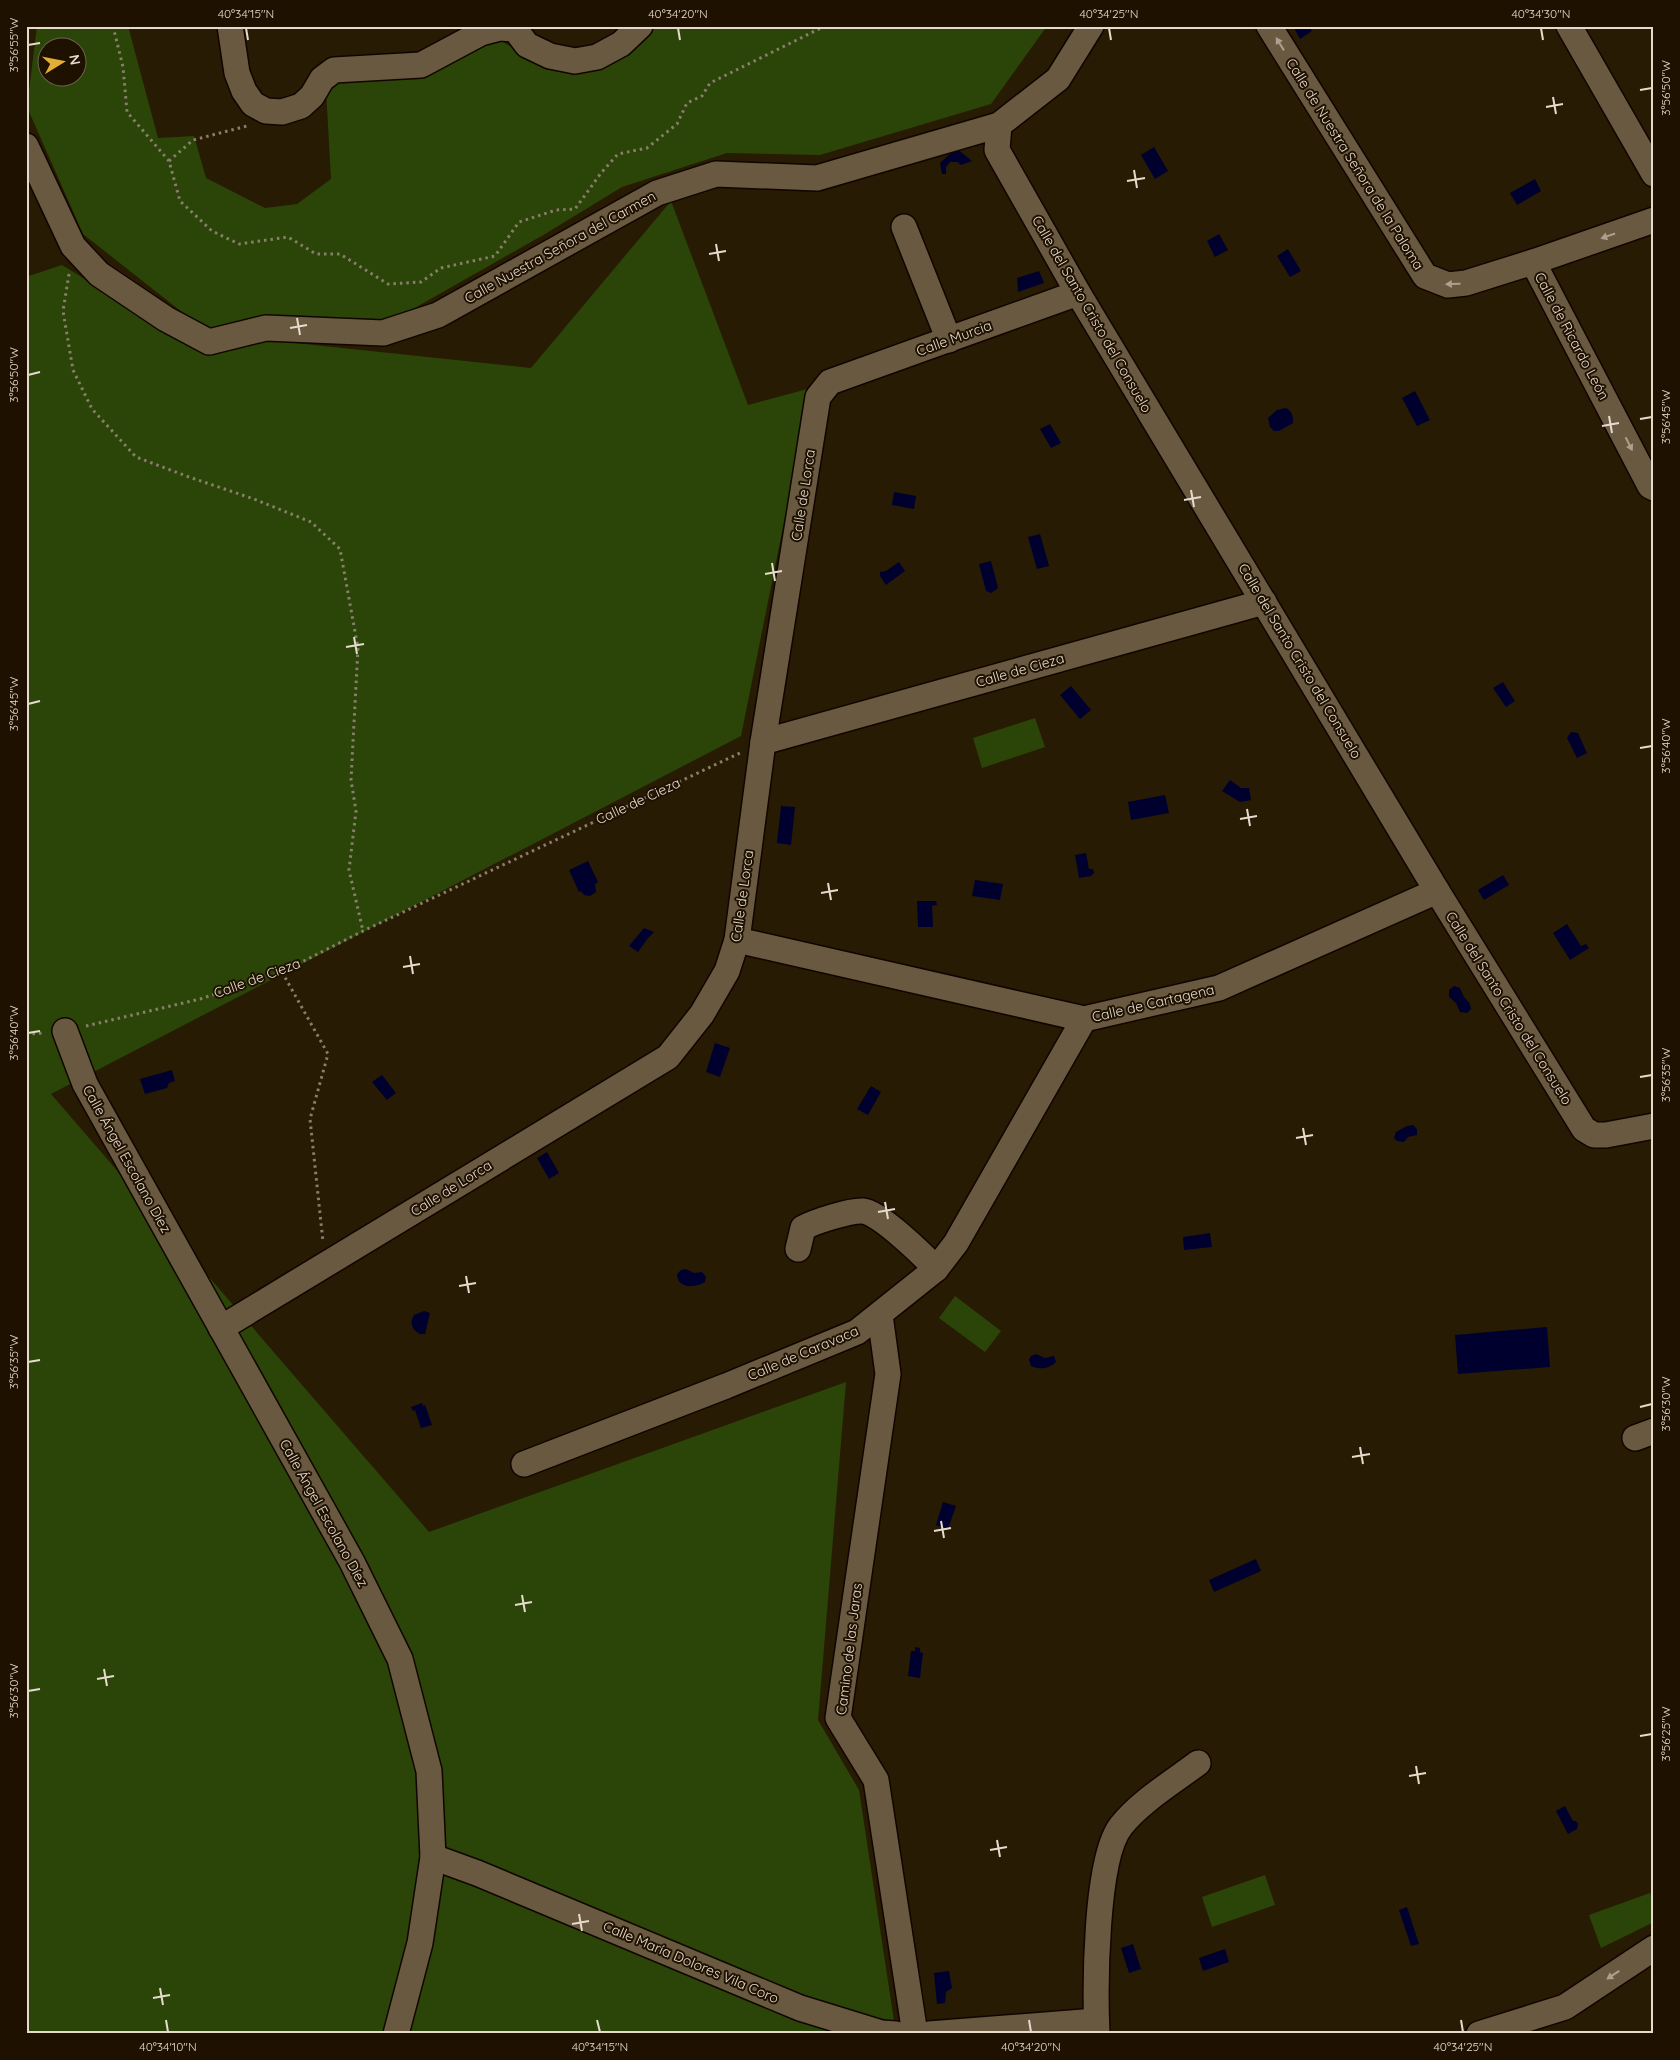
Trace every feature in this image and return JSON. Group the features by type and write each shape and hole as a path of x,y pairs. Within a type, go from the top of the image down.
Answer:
{"street":[{"path":"230,26 237,73 244,91 253,104 266,111 282,112 301,106 312,96 322,79 334,70 421,65 481,32 500,28 514,28 527,45 550,56 575,61 597,57 621,44 640,26"},
{"name":"Calle Nuestra Señora del Carmen","path":"26,146 74,246 99,274 166,319 209,342 266,328 383,333 438,315 657,193 716,174 816,178 999,125 1058,79 1091,26"},
{"name":"Calle de Nuestra Señora de la Paloma","path":"1269,26 1425,276 1448,285 1466,282 1533,262 1654,220"},
{"path":"1569,26 1654,174"},
{"name":"Calle del Santo Cristo del Consuelo","path":"999,125 997,150 1078,293 1437,891 1584,1129 1594,1135 1606,1135 1654,1126"},
{"path":"904,227 949,340"},
{"name":"Calle de Ricardo León","path":"1533,262 1650,486 1654,488"},
{"name":"Calle Murcia","path":"830,382 1078,293"},
{"name":"Calle de Lorca","path":"221,1328 511,1150 668,1057 702,1014 727,971 737,940 763,742 818,397 830,382"},
{"name":"Calle de Cieza","path":"763,742 1264,602"},
{"name":"Calle de Cartagena","path":"737,940 1084,1019 1219,988 1437,891"},
{"name":"Calle de Caravaca","path":"524,1464 726,1386 857,1332 880,1315 936,1268 956,1243 1084,1019"},
{"name":"Calle Ángel Escolano Díez","path":"66,1031 85,1084 352,1562 400,1659 429,1771 433,1857 420,1943 396,2034"},
{"path":"798,1249 803,1228 814,1221 863,1210 881,1219 936,1268"},
{"name":"Camino de las Jaras","path":"880,1315 888,1374 838,1718 876,1780 915,2034"},
{"path":"928,2034 1097,2027 1100,1910 1107,1858 1120,1827 1141,1806 1198,1763"},
{"name":"Calle María Dolores Vila Coro","path":"433,1857 478,1873 800,2008 881,2033 896,2034"},
{"path":"1479,2034 1565,2006 1654,1948"}],"path":[{"path":"113,26 123,67 127,112 169,161 180,200 212,231 239,244 288,238 316,254 340,254 388,284 421,282 441,268 495,256 519,222 556,210 575,209 601,173 618,154 646,148 677,124 687,103 702,96 710,83 826,26"},
{"path":"169,161 193,140 258,123 266,111"},
{"path":"74,246 63,312 73,370 92,409 136,457 254,498 311,522 340,549 358,648 351,780 356,811 349,870 363,931"},
{"name":"Calle de Cieza","path":"26,1034 66,1031 200,999 282,972 363,931 763,742"},
{"path":"282,972 328,1054 310,1119 326,1265"}],"green space":[{"path":"37,26 128,26 158,138 194,136 206,178 265,208 297,204 331,179 326,89 338,79 482,39 500,40 547,69 593,68 641,43 652,26 1047,26 991,104 820,155 727,153 622,187 545,234 383,326 206,331 83,234 27,107"},
{"path":"671,201 748,405 811,388 741,736 51,1094 429,1532 846,1382 818,1720 859,1790 896,2034 26,2034 26,277 62,265 208,355 267,340 531,368"},
{"path":"1035,718 1045,747 982,768 973,738"},
{"path":"955,1296 1001,1331 985,1352 939,1318"},
{"path":"1265,1875 1275,1905 1212,1927 1202,1897"},
{"path":"1650,1893 1654,1902 1654,1922 1601,1948 1589,1915"}],"water":[{"path":"1293,26 1309,26 1312,31 1300,39"},
{"path":"1154,147 1168,171 1155,179 1141,155"},
{"path":"956,148 972,161 961,165 957,162 950,162 946,167 946,174 942,174 940,163"},
{"path":"1535,179 1541,191 1517,205 1510,193"},
{"path":"1219,234 1228,250 1215,257 1207,241"},
{"path":"1288,249 1301,271 1290,277 1277,256"},
{"path":"1039,271 1044,283 1018,292 1017,278"},
{"path":"1415,391 1430,420 1417,426 1402,398"},
{"path":"1285,408 1292,414 1293,423 1279,431 1274,431 1270,427 1268,418 1277,410"},
{"path":"1050,424 1061,443 1051,448 1040,429"},
{"path":"894,492 916,496 914,509 892,505"},
{"path":"1040,534 1049,566 1037,569 1028,537"},
{"path":"991,561 998,588 991,593 986,591 979,564"},
{"path":"899,562 905,571 886,585 880,576 880,572 886,571"},
{"path":"1503,682 1515,701 1506,707 1493,688"},
{"path":"1071,686 1091,710 1080,719 1060,695"},
{"path":"1571,732 1578,733 1587,753 1577,758 1567,738"},
{"path":"1230,780 1241,788 1249,788 1251,800 1240,802 1222,791"},
{"path":"1165,795 1169,813 1131,820 1128,802"},
{"path":"781,806 795,807 791,845 777,843"},
{"path":"1086,853 1089,869 1093,869 1094,873 1091,876 1079,878 1075,855"},
{"path":"588,861 598,882 595,884 596,892 590,896 584,895 581,891 579,892 569,870"},
{"path":"1503,875 1509,885 1484,900 1478,890"},
{"path":"975,880 1003,884 1000,900 972,896"},
{"path":"917,901 936,901 937,905 932,906 933,927 918,927"},
{"path":"1567,924 1581,946 1586,944 1589,948 1570,960 1553,933"},
{"path":"644,928 654,932 638,952 629,946"},
{"path":"1454,986 1460,988 1470,1004 1471,1009 1467,1013 1460,1012 1456,1003 1449,997 1449,990"},
{"path":"715,1043 730,1048 720,1077 706,1072"},
{"path":"172,1070 175,1081 169,1083 167,1088 145,1094 140,1079"},
{"path":"382,1075 396,1093 387,1100 372,1082"},
{"path":"871,1086 881,1092 868,1115 857,1109"},
{"path":"1413,1125 1417,1129 1417,1135 1408,1137 1404,1142 1397,1141 1394,1138 1396,1132"},
{"path":"547,1152 559,1173 549,1179 537,1158"},
{"path":"1210,1233 1212,1247 1184,1250 1183,1237"},
{"path":"686,1269 694,1273 702,1272 706,1277 705,1282 692,1286 683,1285 678,1279 677,1274 681,1270"},
{"path":"424,1311 430,1313 425,1334 420,1334 413,1328 412,1321 414,1315"},
{"path":"1547,1327 1550,1367 1458,1374 1455,1335"},
{"path":"1036,1354 1045,1358 1054,1356 1056,1362 1044,1368 1031,1366 1029,1360 1031,1356"},
{"path":"422,1403 423,1406 425,1405 432,1425 421,1428 415,1410 413,1411 411,1407"},
{"path":"943,1502 956,1506 948,1529 936,1525"},
{"path":"1256,1559 1261,1571 1214,1592 1209,1580"},
{"path":"915,1647 920,1648 920,1652 923,1653 920,1678 908,1676 911,1651 915,1651"},
{"path":"1565,1806 1573,1821 1576,1821 1578,1824 1577,1829 1568,1834 1556,1811"},
{"path":"1407,1907 1419,1944 1411,1946 1399,1910"},
{"path":"1133,1944 1141,1969 1129,1973 1121,1948"},
{"path":"1225,1949 1229,1962 1203,1971 1199,1958"},
{"path":"949,1971 952,1988 946,1992 945,2003 937,2004 934,1973"}]}
